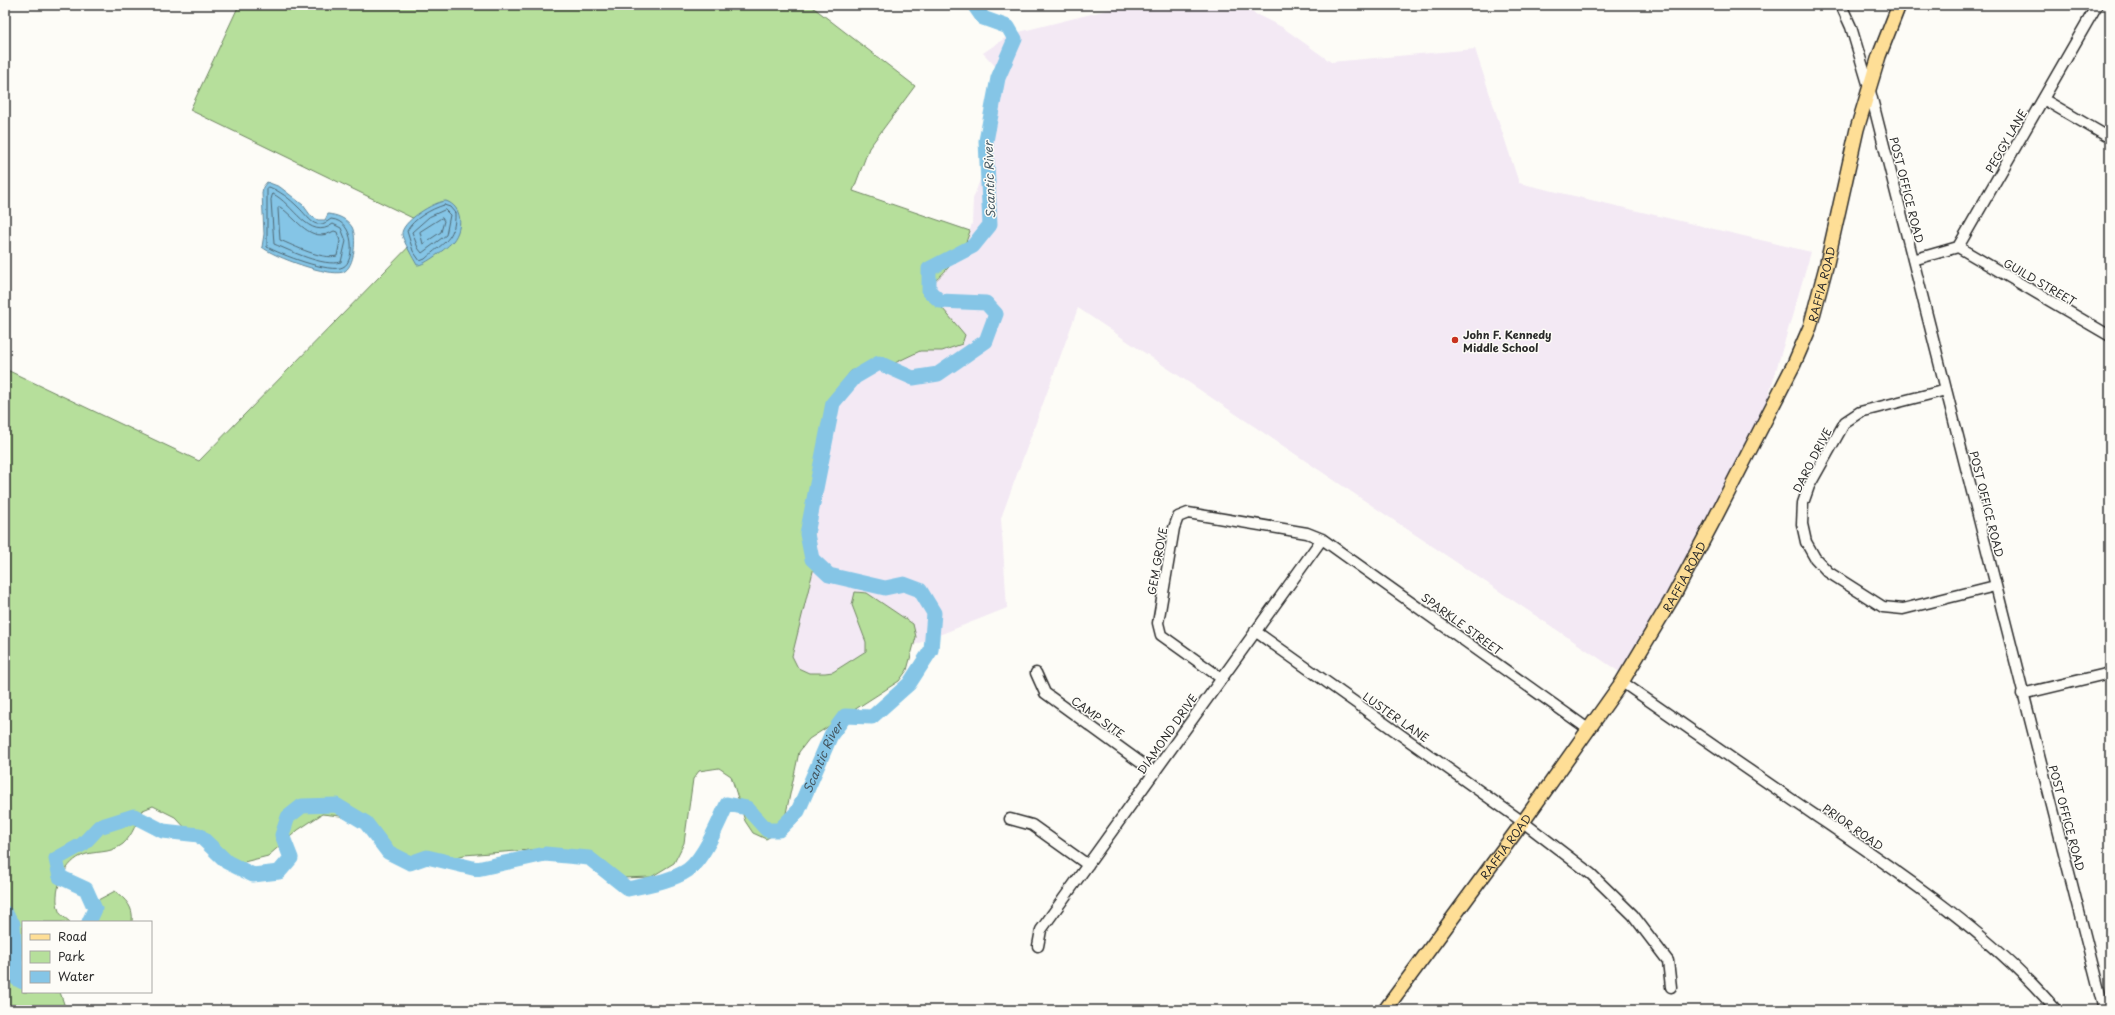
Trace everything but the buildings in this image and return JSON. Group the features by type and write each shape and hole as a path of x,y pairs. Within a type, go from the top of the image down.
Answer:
{"main road":[{"name":"RAFFIA ROAD","path":"1385,1010 1523,822 1622,682 1673,596 1794,364 1810,326 1818,297 1857,129 1869,87 1899,5"}],"street":[{"name":"POST OFFICE ROAD","path":"1842,5 1869,87 2022,694 2105,1004"},
{"name":"PEGGY LANE","path":"1958,247 2097,5"},
{"path":"2043,99 2110,138"},
{"path":"1913,260 1958,247"},
{"name":"GUILD STREET","path":"1958,247 2110,336"},
{"name":"DARO DRIVE","path":"1946,390 1860,412 1845,422 1809,486 1803,503 1802,524 1806,542 1815,558 1828,572 1884,607 1903,609 1995,586"},
{"name":"GEM GROVE","path":"1221,678 1161,634 1158,623 1174,528 1178,517 1188,513 1307,533 1322,539"},
{"name":"DIAMOND DRIVE","path":"1038,946 1041,930 1322,539"},
{"name":"SPARKLE STREET","path":"1322,539 1588,729"},
{"name":"LUSTER LANE","path":"1255,631 1523,822 1591,874 1633,915 1668,961 1671,987"},
{"name":"CAMP SITE","path":"1036,673 1045,693 1155,773"},
{"path":"2022,694 2110,673"},
{"name":"PRIOR ROAD","path":"1622,682 1918,888 1979,936 2018,970 2056,1010"},
{"path":"1010,819 1032,825 1088,865"}],"shaded area":[{"name":"John F. Kennedy Middle School","path":"1127,5 1237,5 1282,27 1331,62 1475,49 1519,183 1811,252 1767,401 1736,468 1627,677 1078,308 1001,518 1007,608 914,645 916,637 852,605 866,642 866,651 833,672 809,673 798,668 791,656 815,563 813,513 817,505 815,475 822,435 842,383 851,371 864,366 880,370 920,351 942,351 962,344 964,335 932,296 932,284 953,264 966,244 972,223 973,199 982,174 988,116 992,106 998,78 997,68 983,53 1011,34"}],"green space":[{"path":"239,5 810,5 915,86 869,148 853,191 970,231 964,247 955,260 932,284 932,296 965,335 962,344 942,351 920,351 880,370 864,366 851,371 842,383 822,435 815,475 817,505 813,513 815,563 792,656 798,668 809,673 825,673 833,672 866,651 866,642 852,605 855,592 867,593 913,624 916,637 907,670 899,681 809,739 799,752 785,818 777,833 766,839 753,833 745,821 731,776 719,768 699,771 693,779 684,843 674,863 651,877 622,878 592,867 561,851 530,850 464,855 436,863 423,863 399,853 371,829 340,816 322,814 298,830 268,856 240,863 225,863 210,854 175,817 153,806 143,810 132,832 123,844 112,850 86,854 69,865 64,872 58,888 57,896 57,904 60,912 69,921 22,921 22,960 5,941 5,369 199,461 429,226 190,110"},
{"path":"115,891 128,904 132,912 132,921 86,921 91,915 98,900"},
{"path":"5,964 22,988 22,993 60,993 66,1010 5,1010"}],"water":[{"path":"267,182 280,187 303,205 311,216 318,220 325,220 328,214 335,215 350,224 354,231 355,244 350,265 347,269 343,272 336,273 314,269 289,261 262,247 264,234 262,193 263,187"},
{"path":"446,201 456,208 460,218 459,230 453,241 436,256 425,263 417,265 403,238 403,230 406,224 419,213 434,204"}],"waterway":[{"name":"Scantic River","path":"89,921 95,909 86,889 60,877 56,859 83,844 99,827 134,816 163,831 199,835 227,862 253,875 279,872 291,858 282,835 288,817 302,806 336,805 366,823 388,852 410,863 427,857 477,869 545,854 589,858 628,889 667,880 688,870 705,849 727,804 747,808 767,830 779,830 798,811 831,735 845,716 872,717 909,684 931,650 934,613 920,590 904,584 885,588 829,575 812,559 807,534 833,403 855,377 879,363 913,378 938,374 986,341 996,314 986,303 940,301 929,291 929,269 973,246 990,225 986,141 998,78 1015,39 1008,27 983,18 974,5"},
{"name":"Scantic River","path":"5,913 13,924 17,979 22,982"}],"place":[{"name":"John F. Kennedy Middle School","path":"1455,340"}]}
